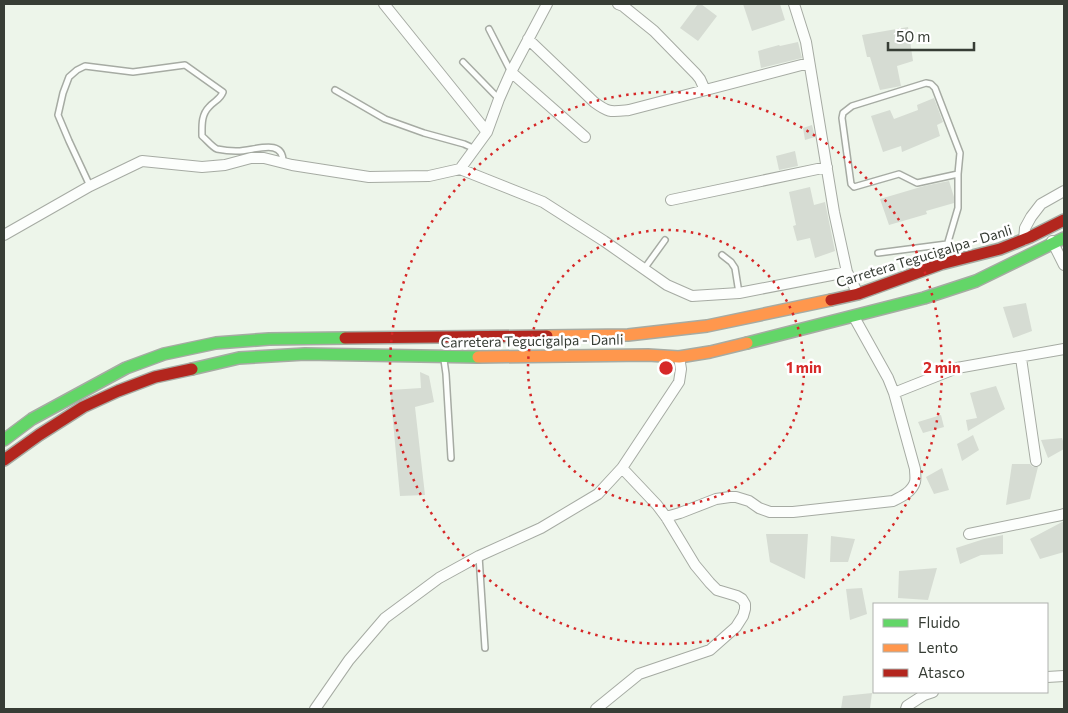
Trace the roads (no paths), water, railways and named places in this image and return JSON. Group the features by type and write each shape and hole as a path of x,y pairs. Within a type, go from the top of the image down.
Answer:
{"highway":[{"name":"Carretera Tegucigalpa - Danli","path":"4,440 32,419 126,368 164,354 216,343 279,338 377,336 628,335 707,326 858,294 941,264 990,252 1024,240 1064,220"},
{"name":"Carretera Tegucigalpa - Danli","path":"4,460 39,435 92,403 155,377 195,367 239,358 305,354 443,357 679,356 710,352 924,298 951,281 977,280 1064,238"},
{"path":"972,256 968,262 967,269 973,278 977,280"},
{"path":"941,264 949,269 951,281"},
{"path":"707,326 699,333 699,339 702,346 710,352"},
{"path":"675,329 686,341 686,348 679,356"}],"street":[{"path":"384,4 487,132"},
{"path":"460,169 487,132 511,72 547,4"},
{"path":"618,4 654,31 696,74 705,90"},
{"path":"794,4 806,42 834,212 847,272 858,294"},
{"path":"528,39 594,102 611,112 629,110 809,63"},
{"path":"511,72 586,136"},
{"path":"4,235 90,186 142,161 202,167 225,165 251,158 264,158 284,163 369,176 429,176 460,169 543,202 604,241 666,285 692,296 739,293 847,272"},
{"path":"671,200 827,168"},
{"path":"1024,240 1025,228 1041,204 1064,191"},
{"path":"1047,228 1064,265"},
{"path":"666,517 716,499 730,497 749,501 759,508 770,512 793,512 893,500 902,496 913,486 915,469 894,393 888,378 854,317"},
{"path":"894,393 957,368 1064,349"},
{"path":"315,709 349,660 385,618 439,578 479,556 540,528 598,494 622,468 679,382 681,369 679,356"},
{"path":"1020,358 1036,461"},
{"path":"596,709 639,674 710,650 736,626 743,616 745,609 742,599 717,590 710,583 695,565 657,505 622,468"},
{"path":"969,534 1064,514"},
{"path":"1048,677 1064,676"},
{"path":"906,709 907,706 930,693"}],"lane":[{"path":"489,29 511,72"},
{"path":"463,62 499,99"},
{"path":"90,186 58,115 69,77 85,66 133,72 185,65 223,92 221,98 208,108 202,121 202,136 216,148 237,151 270,146 279,149 284,156 284,163"},
{"path":"941,264 958,208 960,153 935,88 931,84 926,83 852,106 843,113 842,118 851,184 854,187 899,174 917,183 958,174"},
{"path":"335,90 385,119 424,133 464,144 475,150"},
{"path":"644,269 665,240"},
{"path":"878,253 947,244"},
{"path":"722,255 735,268 739,293"},
{"path":"443,357 446,374 451,458"},
{"path":"479,556 485,648"}]}
